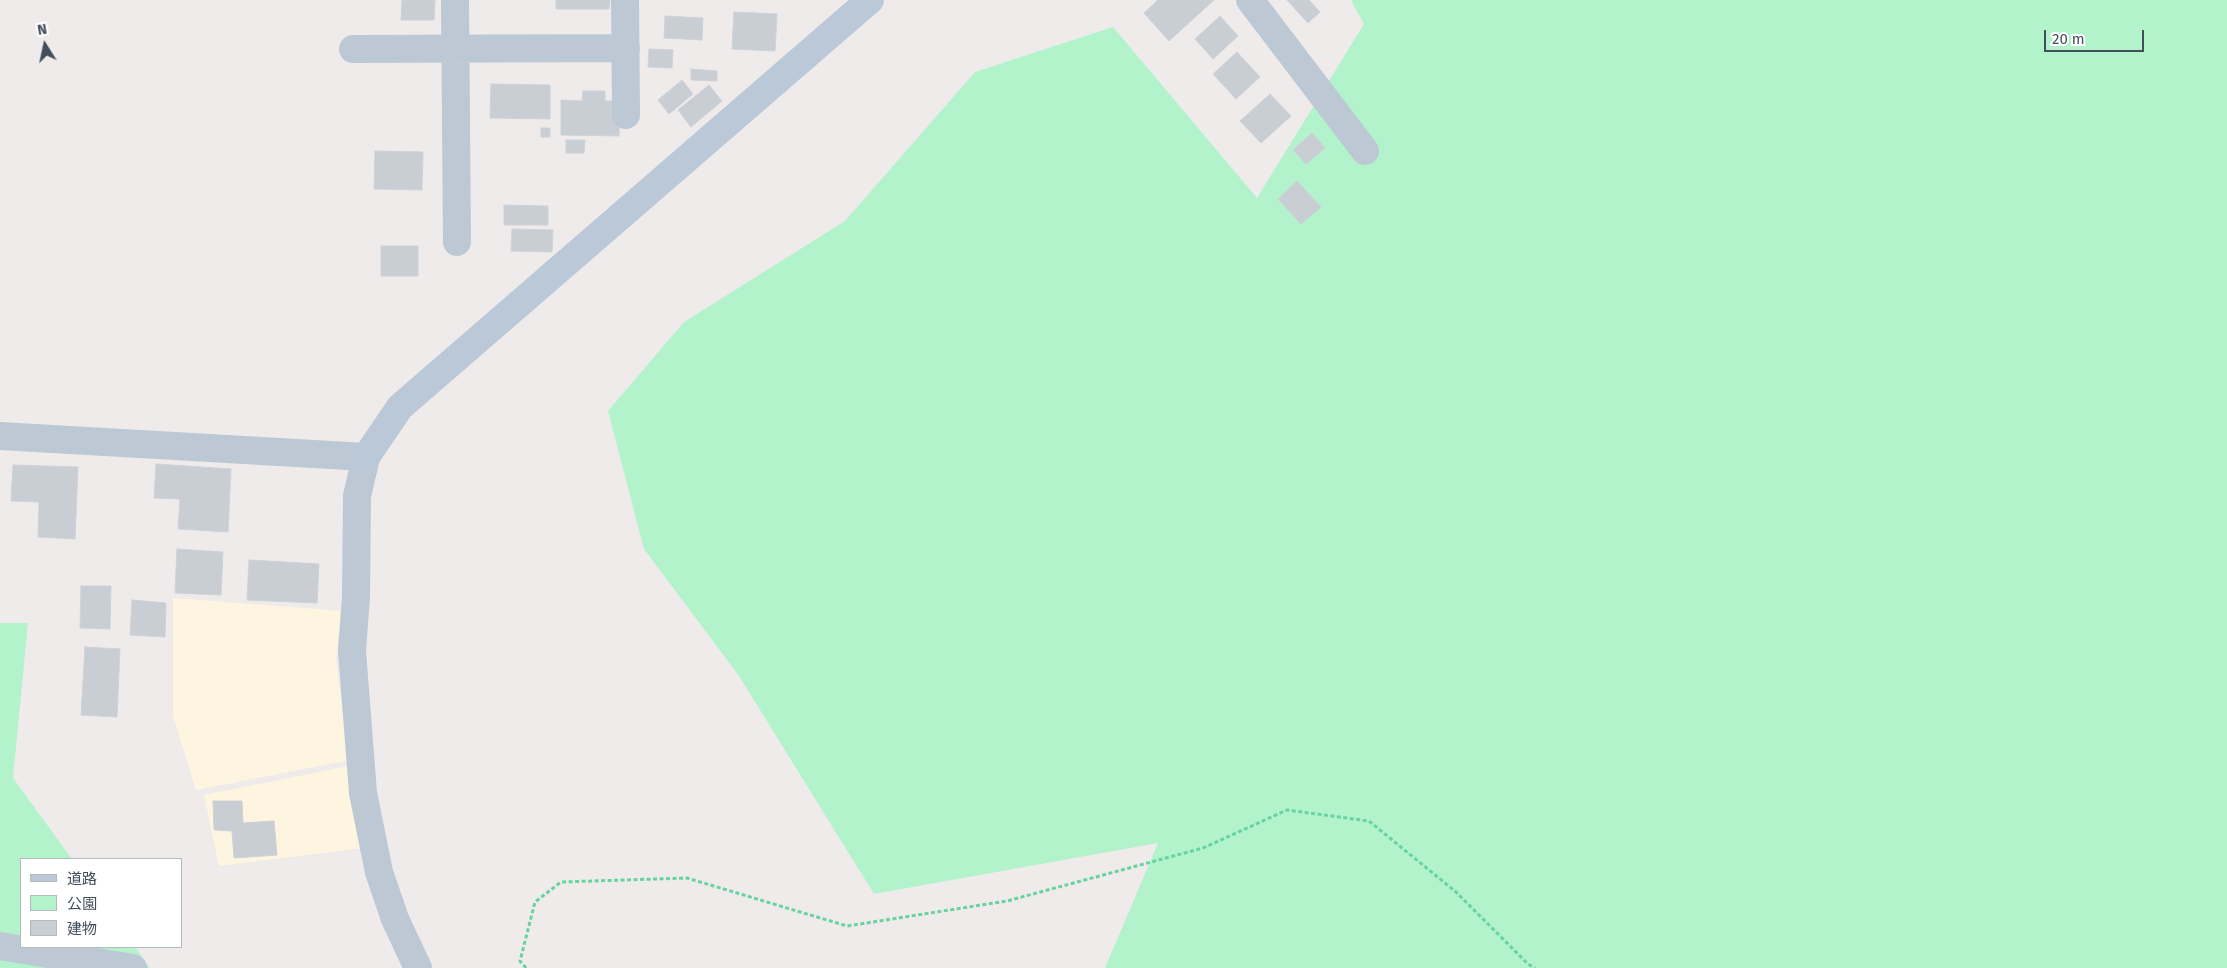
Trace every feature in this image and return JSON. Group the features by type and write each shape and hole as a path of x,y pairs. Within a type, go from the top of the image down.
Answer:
{"street":[{"path":"455,0 457,242"},
{"path":"625,0 626,115"},
{"path":"418,968 395,920 379,872 363,793 352,651 356,597 357,496 366,457 400,407 870,0"},
{"path":"1250,0 1365,151"},
{"path":"353,49 626,48"},
{"path":"0,436 366,457"},
{"path":"0,946 133,968"}],"path":[{"path":"526,968 520,961 535,902 561,882 686,878 847,926 1008,901 1204,848 1287,810 1369,820 1456,892 1528,964 1535,968"}],"shaded area":[{"path":"173,598 341,611 336,660 349,760 196,790 173,716"},
{"path":"354,765 363,848 219,866 204,795"}],"green space":[{"path":"1351,0 2227,0 2227,968 1105,968 1158,843 874,894 739,676 644,549 608,411 684,322 845,221 975,72 1113,27 1257,198 1364,24"},
{"path":"0,623 28,623 13,778 71,858 20,858 20,948 136,948 150,968 0,968"}],"building":[{"path":"402,0 435,0 434,20 401,20"},
{"path":"556,0 610,0 609,9 556,9"},
{"path":"1158,0 1214,0 1169,41 1144,13"},
{"path":"1287,0 1309,0 1320,12 1308,23"},
{"path":"734,12 777,14 775,51 732,49"},
{"path":"665,16 703,18 702,40 664,38"},
{"path":"1220,16 1238,36 1213,59 1195,39"},
{"path":"649,49 673,50 672,68 648,67"},
{"path":"1237,52 1260,77 1236,99 1213,74"},
{"path":"691,69 717,71 717,81 691,80"},
{"path":"682,80 693,94 669,114 658,100"},
{"path":"491,84 550,85 550,119 490,118"},
{"path":"709,85 722,101 691,127 678,110"},
{"path":"583,91 605,91 605,101 620,101 619,136 561,135 561,100 582,101"},
{"path":"1270,94 1291,116 1261,143 1240,121"},
{"path":"541,128 550,128 550,137 541,137"},
{"path":"1312,133 1325,148 1306,164 1293,150"},
{"path":"566,140 585,140 584,153 566,153"},
{"path":"375,151 423,152 422,190 374,189"},
{"path":"1297,181 1321,207 1301,224 1278,199"},
{"path":"504,205 548,206 548,225 504,225"},
{"path":"512,229 553,230 552,252 511,251"},
{"path":"381,246 418,246 418,276 381,276"},
{"path":"156,464 231,469 228,532 178,529 180,499 154,498"},
{"path":"13,465 78,467 75,539 38,537 39,502 11,501"},
{"path":"177,549 223,552 221,595 175,593"},
{"path":"249,560 319,564 317,603 247,600"},
{"path":"81,586 111,586 110,629 80,628"},
{"path":"132,600 166,603 165,637 130,635"},
{"path":"85,647 120,649 117,717 81,715"},
{"path":"213,801 242,801 243,823 274,821 277,855 234,858 232,831 214,830"}]}
